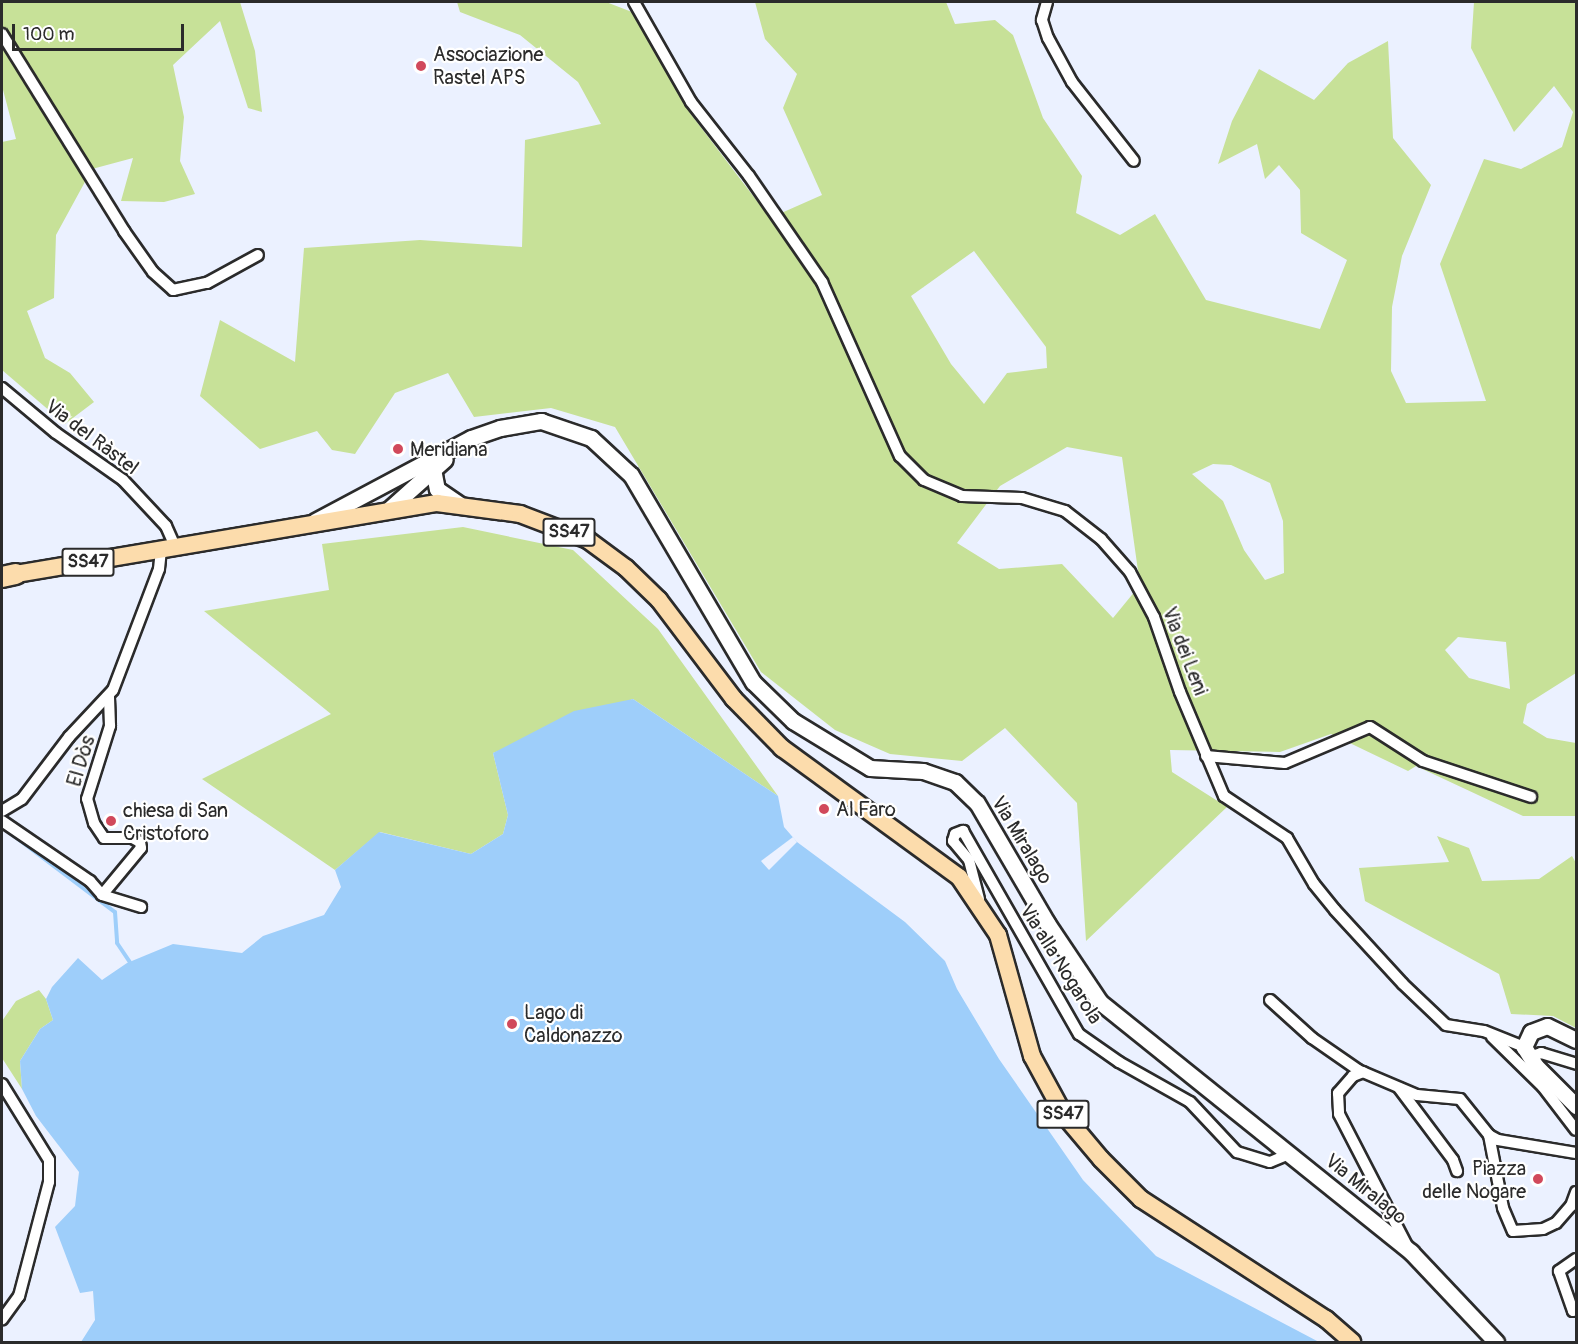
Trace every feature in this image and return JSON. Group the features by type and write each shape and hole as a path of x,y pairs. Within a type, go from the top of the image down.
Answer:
{"main road":[{"name":"SS47","path":"9,576 386,510 459,504 520,514 588,540 626,568 658,600 734,699 782,748 939,860 959,877 980,904 998,934 1009,965 1032,1056 1064,1115 1101,1159 1159,1212 1326,1319 1352,1342"}],"street":[{"name":"Via dei Leni","path":"634,2 691,102 749,176 822,282 889,437 900,456 924,480 962,496 1022,498 1065,511 1101,539 1130,572 1155,617 1206,756 1224,796 1287,838 1314,884 1425,1007 1446,1025 1484,1031 1527,1052 1541,1053 1576,1064"},
{"path":"1047,2 1042,20 1047,38 1072,82 1134,161"},
{"path":"2,34 124,231 153,272 173,290 207,283 258,255"},
{"name":"Via del Ràstel","path":"2,388 56,433 123,480 166,526 168,549"},
{"name":"Via Miralago","path":"471,438 541,421 591,438 631,475 753,682 794,721 870,768 923,771 955,782 977,803 1047,922 1100,1002 1411,1252 1496,1342"},
{"path":"385,483 379,500 386,510 471,438"},
{"path":"309,524 471,438"},
{"path":"433,469 437,489 459,504"},
{"path":"2,811 22,799 69,737 109,694 168,549"},
{"name":"El Dòs","path":"102,895 141,848 140,842 132,838 104,838 94,823 87,799 110,726 109,694"},
{"path":"1206,756 1285,763 1370,727 1423,761 1531,797"},
{"path":"2,820 89,882 102,895 141,907"},
{"name":"Via alla Nogarola","path":"980,904 969,860 953,841 955,834 963,831 1078,1034 1119,1062 1191,1102 1237,1152 1270,1162 1289,1154"},
{"path":"1270,1000 1312,1038 1363,1072 1398,1088 1428,1097 1460,1099 1489,1135 1510,1143 1576,1153"},
{"path":"1576,1040 1547,1026 1532,1032 1527,1052 1576,1106"},
{"path":"1484,1031 1543,1087 1576,1130"},
{"path":"1363,1072 1353,1076 1338,1093 1339,1114 1411,1252"},
{"path":"2,1084 49,1160 49,1182 19,1296 2,1319"},
{"path":"1398,1088 1453,1160 1457,1171"},
{"path":"1489,1135 1491,1160 1510,1227 1517,1232 1556,1223 1572,1206 1576,1192"},
{"path":"1576,1259 1559,1271 1573,1311 1576,1310"}],"green space":[{"path":"2,2 240,2 255,51 262,112 248,108 220,21 173,65 184,117 180,161 195,194 164,202 121,201 133,158 92,169 56,235 54,298 27,311 45,358 70,373 94,402 65,424 2,370 2,142 16,139 2,86"},
{"path":"457,2 606,2 632,12 663,60 690,113 770,218 822,195 783,108 797,74 765,39 755,2 946,2 955,24 995,20 1013,35 1043,118 1082,176 1076,213 1120,235 1155,214 1206,300 1320,329 1347,260 1301,233 1300,190 1279,165 1265,179 1257,144 1218,164 1232,121 1259,69 1314,100 1348,63 1388,41 1393,138 1431,185 1402,256 1392,307 1391,371 1406,403 1486,401 1440,264 1484,159 1521,169 1562,147 1573,112 1554,86 1514,132 1471,48 1474,2 1576,2 1576,673 1527,704 1523,723 1547,738 1576,743 1576,816 1523,816 1416,766 1408,771 1331,734 1280,752 1170,750 1172,772 1227,807 1086,941 1077,803 1005,728 962,761 890,754 835,730 761,672 615,427 551,408 474,417 448,373 395,393 355,454 332,450 317,431 260,449 200,396 220,320 295,362 304,248 420,240 522,247 525,140 601,124 578,82 520,35 460,12","holes":["974,251 1046,347 1047,368 1007,373 984,404 951,364 911,296","1067,447 1122,457 1140,585 1113,618 1062,564 999,569 957,543 1000,486","1213,464 1231,465 1270,483 1283,521 1284,573 1265,580 1244,550 1223,501 1192,474","1458,637 1506,642 1510,689 1469,678 1445,650"]},
{"path":"463,527 573,550 658,629 778,796 633,699 493,753 508,815 503,834 471,854 380,832 335,870 202,779 331,714 204,611 329,590 322,544"},
{"path":"1437,836 1469,848 1482,881 1539,879 1572,856 1576,863 1576,1028 1553,1016 1511,1014 1499,974 1365,901 1359,868 1449,862"},
{"path":"39,990 46,999 53,1020 40,1029 20,1061 22,1089 2,1058 2,1021 16,1001"}],"water":[{"name":"Lago di Caldonazzo","path":"633,699 778,796 784,827 797,842 905,922 945,961 957,989 999,1059 1083,1180 1156,1256 1319,1342 81,1342 95,1320 93,1291 80,1293 55,1227 75,1206 79,1172 36,1116 22,1089 20,1061 40,1029 53,1020 46,999 52,987 78,958 102,980 127,963 173,944 242,953 263,936 324,915 341,887 335,870 379,832 471,854 503,834 508,815 493,753 574,711"}],"pier":[{"path":"793,837 797,842 769,870 761,861"}],"waterway":[{"path":"2,827 115,912 117,943 130,962"}],"place":[{"name":"Associazione Rastel APS","path":"421,66"},
{"name":"Meridiana","path":"398,449"},
{"name":"Al Faro","path":"824,809"},
{"name":"chiesa di San Cristoforo","path":"111,821"},
{"name":"Lago di Caldonazzo","path":"512,1024"},
{"name":"Piazza delle Nogare","path":"1538,1179"}]}
